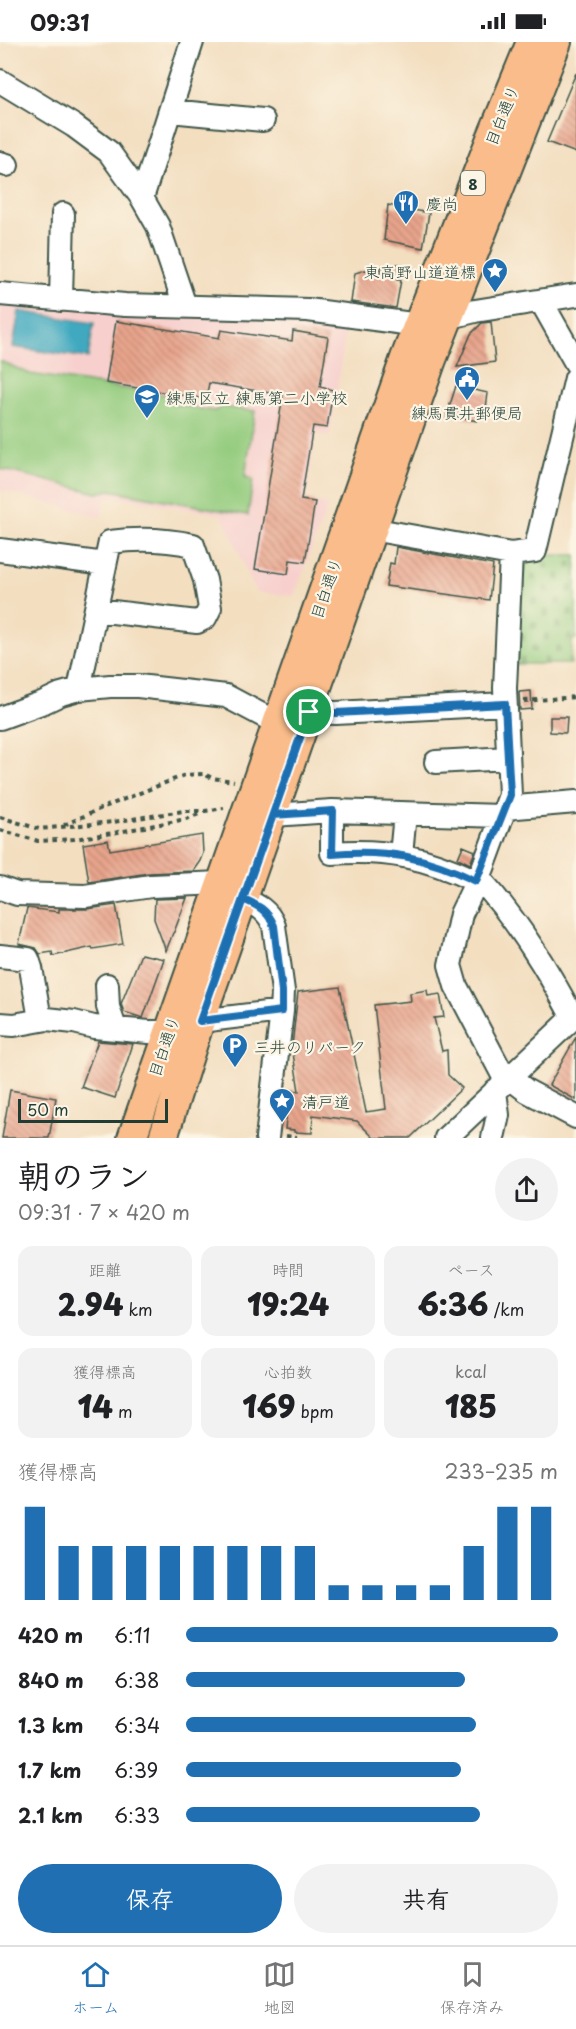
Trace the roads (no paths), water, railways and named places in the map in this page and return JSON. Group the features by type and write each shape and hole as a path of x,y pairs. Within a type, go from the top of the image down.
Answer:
{"main road":[{"name":"目白通り","path":"163,1138 200,1021 277,723 405,358 531,42"},
{"name":"目白通り","path":"132,1138 168,1032 232,891 273,815 371,529 448,318 557,42"}],"street":[{"path":"142,198 192,42"},
{"path":"0,81 74,126 109,152 142,198 158,226 185,306"},
{"path":"170,111 264,120"},
{"path":"61,300 63,214"},
{"path":"0,294 125,305 308,310 419,325 475,311 576,295"},
{"path":"541,301 576,363"},
{"path":"371,529 511,554 535,551 576,378"},
{"path":"79,689 110,542 140,538 171,540 193,545 205,580 210,609 205,618 197,622 96,610"},
{"path":"0,550 105,564"},
{"path":"493,1138 504,1083 456,986 450,965 461,914 510,795 505,703 511,554"},
{"path":"0,718 79,689 138,686 226,696 277,723"},
{"path":"309,712 336,713 505,703"},
{"path":"436,762 508,758"},
{"path":"273,815 333,811 405,814 503,812 576,802"},
{"path":"333,811 332,854 353,852 401,855 477,879 498,898 574,1016 446,1138"},
{"path":"401,855 405,814"},
{"path":"0,888 18,894 85,896 151,886 232,891 262,908 274,926 282,991 282,1011 267,1138"},
{"path":"0,956 28,959 40,1019"},
{"path":"107,985 108,1007 115,1028"},
{"path":"200,1021 282,1011"},
{"path":"0,1024 15,1024 40,1019 149,1032 168,1032"},
{"path":"504,1083 526,1091 576,1118"}],"water":[{"path":"19,311 94,323 88,358 13,347"}],"place":[{"name":"慶尚","path":"406,226"},
{"name":"東高野山道道標","path":"495,294"},
{"name":"練馬貫井郵便局","path":"467,402"},
{"name":"練馬区立 練馬第二小学校","path":"147,420"},
{"name":"三井のリパーク","path":"235,1069"},
{"name":"清戸道","path":"282,1124"}]}
